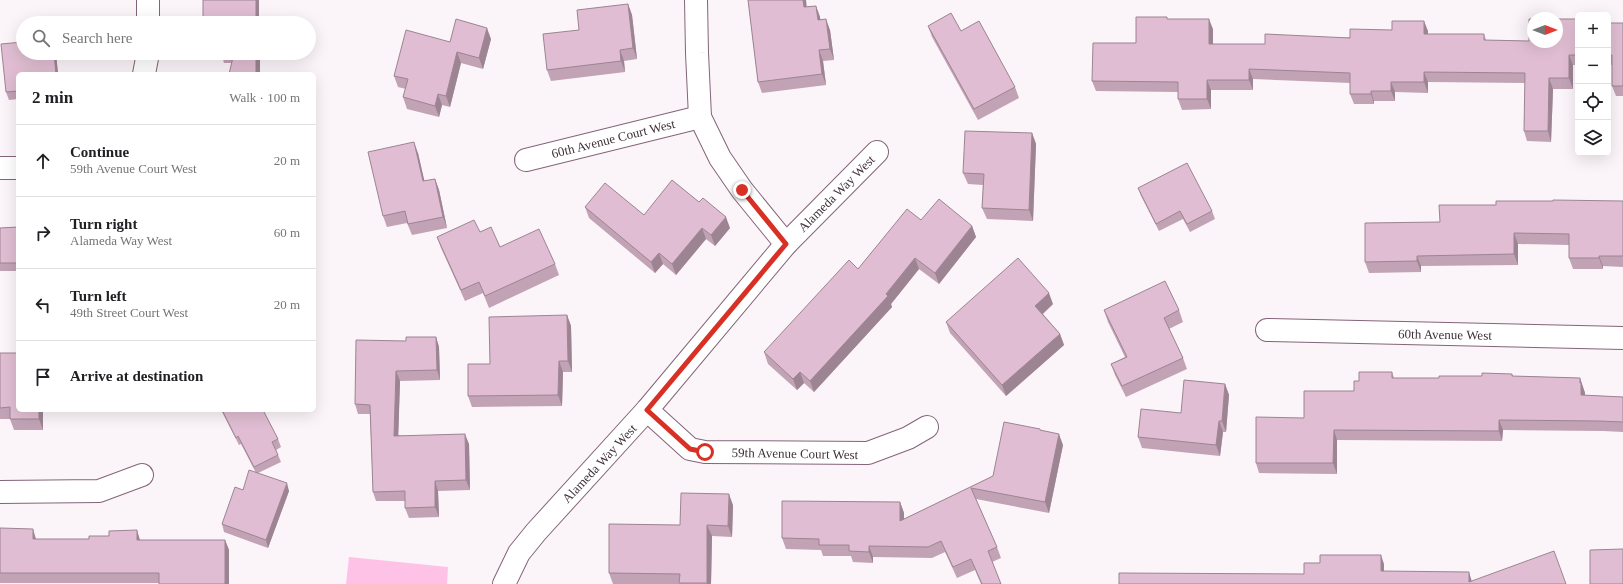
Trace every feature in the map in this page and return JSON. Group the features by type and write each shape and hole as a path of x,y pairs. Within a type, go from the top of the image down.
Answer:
{"street":[{"path":"148,0 148,16"},
{"path":"696,0 700,117 725,164 742,190 786,244"},
{"path":"144,72 147,60"},
{"name":"60th Avenue Court West","path":"526,160 700,117"},
{"name":"Alameda Way West","path":"504,584 519,553 536,532 647,410 786,244 877,152"},
{"path":"0,168 16,168"},
{"name":"60th Avenue West","path":"1267,330 1623,338"},
{"name":"59th Avenue Court West","path":"647,410 690,449 705,452 868,453 908,438 927,427"},
{"path":"0,492 99,491 142,475"}],"shaded area":[{"path":"349,557 448,567 447,584 346,584"}],"building":[{"path":"203,0 256,0 256,16 203,16"},
{"path":"748,0 803,0 804,7 816,6 818,20 826,19 830,49 819,50 822,74 758,82"},
{"path":"628,4 633,48 620,50 621,61 547,70 543,34 579,30 577,10"},
{"path":"951,13 961,31 979,21 1015,87 974,109 928,26"},
{"path":"1136,17 1167,17 1167,19 1209,19 1209,44 1265,44 1265,34 1350,38 1350,29 1392,30 1392,21 1424,21 1424,34 1484,34 1484,40 1527,41 1527,48 1563,48 1563,19 1575,19 1575,55 1569,55 1569,78 1549,78 1548,131 1524,131 1525,73 1424,72 1424,82 1391,82 1391,91 1371,91 1371,94 1350,94 1350,73 1249,69 1249,80 1207,80 1207,99 1178,99 1178,82 1092,81 1093,43 1136,43"},
{"path":"456,19 487,28 479,58 457,52 446,96 438,94 435,106 403,97 408,79 394,76 406,30 450,42"},
{"path":"1611,23 1623,23 1623,86 1612,86"},
{"path":"16,43 16,60 55,60 56,72 16,72 16,91 6,92 1,44"},
{"path":"232,60 256,60 256,72 229,72"},
{"path":"965,131 1032,133 1029,210 982,208 984,174 963,173"},
{"path":"414,142 423,181 435,179 443,217 408,224 405,211 383,216 368,152"},
{"path":"1187,163 1212,211 1187,224 1180,211 1156,224 1138,188"},
{"path":"672,180 699,202 703,198 726,217 711,235 702,228 672,264 659,253 651,262 585,207 605,183 644,215"},
{"path":"939,199 972,226 935,273 915,258 886,294 888,296 810,381 800,372 793,379 764,352 849,260 858,269 907,209 921,220"},
{"path":"1496,201 1623,201 1623,256 1569,258 1569,234 1514,233 1514,254 1417,256 1417,261 1365,262 1365,223 1440,222 1439,205 1496,205"},
{"path":"474,220 480,232 491,227 500,247 539,229 555,264 485,296 479,282 461,290 437,237"},
{"path":"16,227 16,263 0,263 0,228"},
{"path":"1018,258 1049,293 1035,306 1060,334 1002,385 946,322"},
{"path":"1165,281 1179,310 1164,318 1183,358 1122,386 1111,364 1127,357 1104,310"},
{"path":"567,315 568,361 559,361 558,395 468,396 468,364 490,364 489,317"},
{"path":"406,337 436,337 437,370 396,371 394,436 465,434 466,480 435,481 435,507 405,508 405,491 373,492 370,405 355,404 356,340 406,341"},
{"path":"0,353 16,353 16,412 39,412 39,419 10,419 10,407 0,408"},
{"path":"1359,372 1392,372 1392,378 1482,376 1482,373 1512,374 1512,376 1580,378 1581,395 1623,397 1623,422 1499,420 1499,431 1334,430 1333,463 1256,463 1256,417 1304,418 1304,391 1354,391 1354,381 1359,381"},
{"path":"1184,380 1225,384 1222,421 1219,421 1216,445 1138,437 1141,409 1181,413"},
{"path":"223,412 264,412 278,439 272,442 278,455 254,467 238,436 236,438"},
{"path":"1004,422 1059,434 1045,502 971,488 997,547 988,551 1001,584 982,584 971,559 953,567 941,541 928,547 869,546 869,552 849,551 849,545 819,545 819,539 782,538 782,501 900,502 900,521 993,476"},
{"path":"249,470 287,483 266,540 222,524 235,487 243,490"},
{"path":"681,493 729,494 728,526 707,525 707,583 679,583 680,574 609,573 609,524 680,525"},
{"path":"0,528 33,529 33,539 89,539 89,536 109,536 109,531 137,530 137,540 225,540 225,584 159,584 159,573 0,573"},
{"path":"1623,549 1623,584 1590,584 1590,550"},
{"path":"1554,551 1566,584 1119,584 1119,573 1304,574 1304,563 1320,563 1320,555 1381,555 1381,571 1469,572 1469,582"}],"route":[{"path":"705,452 690,449 647,410 786,244 742,190"}]}
